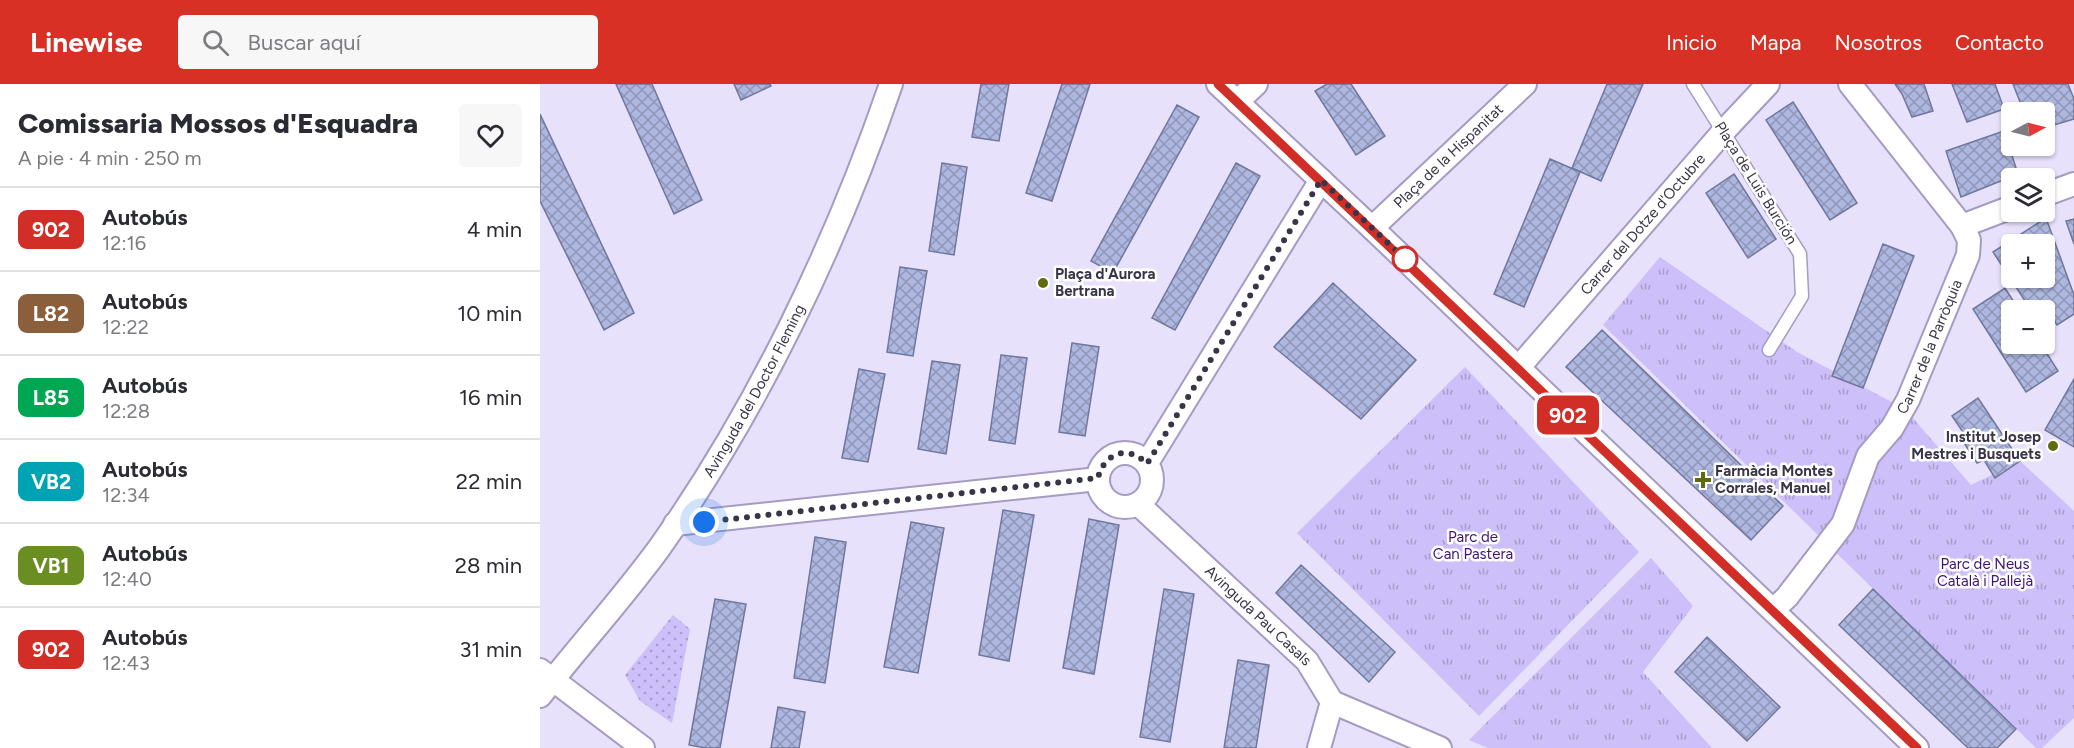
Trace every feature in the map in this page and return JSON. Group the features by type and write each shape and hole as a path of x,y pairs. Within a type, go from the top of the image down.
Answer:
{"street":[{"name":"Avinguda del Doctor Fleming","path":"544,682 675,524 731,435 787,331 858,176 891,84"},
{"path":"1218,84 1519,367 1917,748"},
{"path":"1237,102 1256,84"},
{"name":"Plaça de la Hispanitat","path":"1372,228 1525,84"},
{"name":"Carrer del Dotze d'Octubre","path":"1519,367 1723,132 1768,84"},
{"name":"Carrer de la Parròquia","path":"1773,610 1787,597 1843,524 1868,456 1892,428 1908,400 1968,255 1970,240 1962,226 1850,84"},
{"path":"1147,464 1321,180"},
{"path":"2055,191 2074,184"},
{"path":"1962,226 2001,211"},
{"path":"1120,453 1132,453 1147,464 1152,477 1152,486 1146,498 1138,504 1126,507 1109,502 1099,488 1098,478 1104,462 1120,453"},
{"path":"675,524 1098,478"},
{"name":"Avinguda Pau Casals","path":"1138,504 1307,661 1332,702"},
{"path":"544,682 643,748"},
{"path":"1319,748 1332,702 1440,748"}],"lane":[{"name":"Plaça de Luis Burción","path":"1693,84 1800,254 1802,297 1769,350"}],"green space":[{"name":"Parc de Neus Català i Pallejà","path":"1660,257 1797,352 1905,409 1971,485 2020,461 2074,511 2074,718 2042,748 2036,748 1603,325"},
{"name":"Parc de Can Pastera","path":"1465,367 1639,552 1479,716 1297,533"},
{"path":"1651,558 1693,606 1643,672 1712,748 1488,748 1469,740"},
{"path":"673,615 690,629 672,723 640,701 625,675"}],"building":[{"path":"616,84 652,84 702,200 674,214"},
{"path":"734,84 770,84 771,86 741,100"},
{"path":"981,84 1009,84 999,141 972,137"},
{"path":"1062,84 1090,84 1052,201 1026,193"},
{"path":"1327,84 1351,84 1385,136 1356,155 1315,91"},
{"path":"1607,84 1643,84 1601,181 1572,168"},
{"path":"1895,84 1924,84 1933,111 1912,117"},
{"path":"1952,84 1995,84 2001,102 2001,110 1967,122"},
{"path":"2013,84 2068,84 2074,99 2074,119 2055,125 2055,102 2020,102"},
{"path":"1793,102 1857,203 1830,220 1766,120"},
{"path":"1177,105 1199,117 1113,273 1091,261"},
{"path":"540,114 634,313 604,330 540,201"},
{"path":"2001,132 2001,156 2012,156 2016,168 2001,168 2001,181 1961,197 1946,151"},
{"path":"1550,159 1580,172 1524,307 1494,294"},
{"path":"942,163 967,167 954,255 929,251"},
{"path":"1236,163 1260,176 1175,330 1152,318"},
{"path":"1734,174 1776,239 1748,258 1706,193"},
{"path":"2074,219 2074,244 2066,221"},
{"path":"2040,222 2047,222 2052,234 2021,234"},
{"path":"2055,243 2074,295 2074,314 2057,325 2055,300 2024,300 2017,288 2055,288"},
{"path":"1883,244 1914,256 1863,388 1832,376"},
{"path":"2001,247 2001,264 1993,252"},
{"path":"900,267 927,271 913,356 887,352"},
{"path":"1333,283 1416,360 1361,419 1274,347"},
{"path":"2005,288 2013,300 2001,300 2001,353 1973,309"},
{"path":"1602,330 1783,506 1751,540 1566,367"},
{"path":"1072,343 1099,347 1085,436 1059,432"},
{"path":"2002,354 2047,354 2058,371 2026,392"},
{"path":"1001,355 1027,358 1015,444 989,440"},
{"path":"932,361 960,365 946,454 918,449"},
{"path":"859,369 885,374 868,462 842,458"},
{"path":"2074,379 2074,447 2045,430"},
{"path":"1978,398 2020,461 1995,478 1984,460 1977,463 1959,435 1963,432 1952,416"},
{"path":"1003,510 1034,515 1009,661 979,655"},
{"path":"1089,519 1119,525 1094,674 1063,668"},
{"path":"911,522 944,528 918,673 884,667"},
{"path":"815,537 846,542 825,683 794,678"},
{"path":"1301,565 1395,652 1369,682 1276,593"},
{"path":"1164,589 1194,594 1170,742 1140,737"},
{"path":"1873,589 2016,729 1997,748 1968,748 1839,625"},
{"path":"715,599 746,604 720,748 706,748 689,745"},
{"path":"1707,637 1780,707 1747,741 1675,672"},
{"path":"1238,660 1269,665 1256,748 1224,748"},
{"path":"778,707 805,712 799,748 771,748"}],"bus line":[{"name":"902","path":"1218,84 1917,748"}],"place":[{"name":"Plaça d'Aurora Bertrana","path":"1043,283"},
{"name":"Institut Josep Mestres i Busquets","path":"2053,446"},
{"name":"Farmàcia Montes Corrales, Manuel","path":"1703,480"}],"route":[{"path":"704,522 1098,478 1104,462 1120,453 1132,453 1147,464 1321,180 1405,259"}]}
